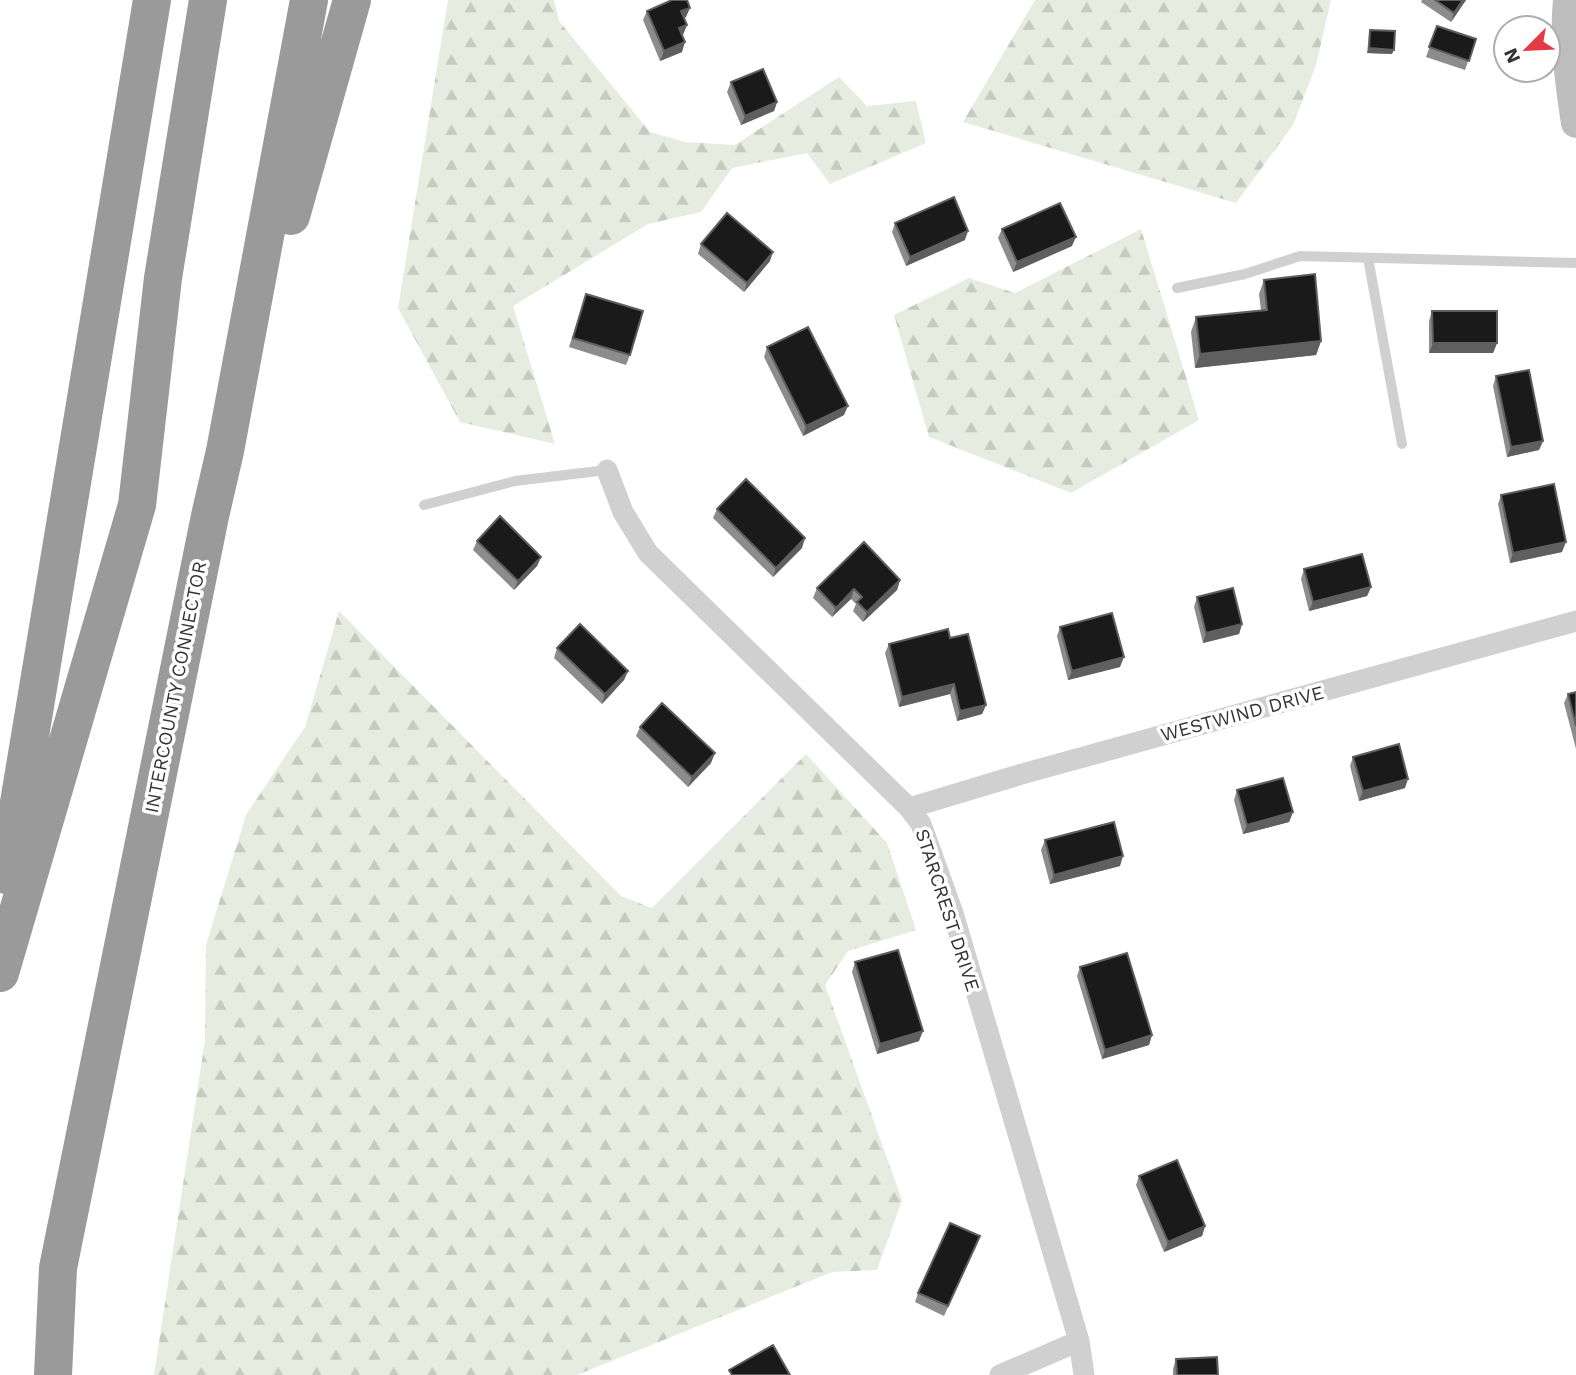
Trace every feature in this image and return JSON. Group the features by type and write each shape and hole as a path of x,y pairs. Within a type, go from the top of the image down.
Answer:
{"highway":[{"path":"0,918 152,0"},
{"path":"0,973 137,505 163,278 208,0"},
{"name":"INTERCOUNTY CONNECTOR","path":"53,1375 58,1268 204,543 225,451 309,0"},
{"path":"225,451 352,0"}],"main road":[{"path":"1568,0 1570,84 1576,123"}],"street":[{"name":"STARCREST DRIVE","path":"607,470 622,512 648,553 909,807 921,824 953,913 1079,1341 1084,1375"},
{"name":"WESTWIND DRIVE","path":"909,807 1576,621"},
{"path":"1000,1375 1079,1341"}],"lane":[{"path":"1177,288 1245,274 1300,256 1576,263"},
{"path":"1368,258 1402,444"},
{"path":"424,505 515,481 607,470"}],"green space":[{"path":"448,0 554,0 559,21 650,132 685,142 735,145 839,77 867,106 916,101 926,143 830,184 807,153 732,168 701,212 648,224 513,306 555,444 460,422 398,308"},
{"path":"1035,0 1331,0 1316,65 1293,125 1236,203 963,122"},
{"path":"1141,229 1199,420 1071,493 929,437 894,315 969,278 1015,293"},
{"path":"339,611 621,896 652,908 806,754 887,843 916,930 848,951 825,985 902,1200 877,1270 832,1272 577,1375 154,1375 205,1040 206,945 246,815 305,727"}],"building":[{"path":"672,0 687,0 690,8 681,11 687,25 679,28 685,42 664,51 647,11"},
{"path":"1435,0 1463,0 1454,13"},
{"path":"1437,26 1476,39 1469,61 1429,47"},
{"path":"1370,30 1395,31 1394,50 1369,48"},
{"path":"763,69 777,102 745,116 731,82"},
{"path":"954,197 968,231 910,257 895,223"},
{"path":"1060,203 1076,237 1017,262 1002,229"},
{"path":"727,213 773,252 747,283 701,244"},
{"path":"1315,274 1321,341 1200,354 1196,317 1267,310 1264,280"},
{"path":"586,294 643,311 630,355 573,338"},
{"path":"1432,311 1497,311 1497,343 1433,343"},
{"path":"808,327 848,406 806,426 767,347"},
{"path":"1529,370 1543,441 1511,447 1496,376"},
{"path":"746,479 805,538 776,568 717,509"},
{"path":"1554,484 1566,542 1513,553 1501,495"},
{"path":"500,516 541,557 518,581 477,541"},
{"path":"864,542 900,580 867,612 857,602 862,597 854,589 836,608 817,588"},
{"path":"1362,554 1371,587 1313,602 1304,569"},
{"path":"1233,588 1242,624 1206,633 1197,597"},
{"path":"1112,613 1124,657 1072,671 1060,627"},
{"path":"580,624 628,671 605,694 557,648"},
{"path":"948,629 950,638 968,634 986,705 960,711 954,684 902,697 889,644"},
{"path":"1576,692 1576,726 1568,694"},
{"path":"662,703 715,753 692,777 640,727"},
{"path":"1399,744 1408,779 1363,791 1353,757"},
{"path":"1283,778 1293,812 1247,825 1237,790"},
{"path":"1114,822 1123,856 1054,875 1045,840"},
{"path":"898,950 923,1031 880,1044 855,962"},
{"path":"1127,953 1152,1035 1105,1050 1080,967"},
{"path":"1177,1160 1205,1226 1168,1242 1139,1176"},
{"path":"950,1223 980,1236 948,1306 918,1293"},
{"path":"773,1345 790,1375 732,1375 729,1370"},
{"path":"1217,1357 1218,1375 1177,1375 1176,1359"}]}
